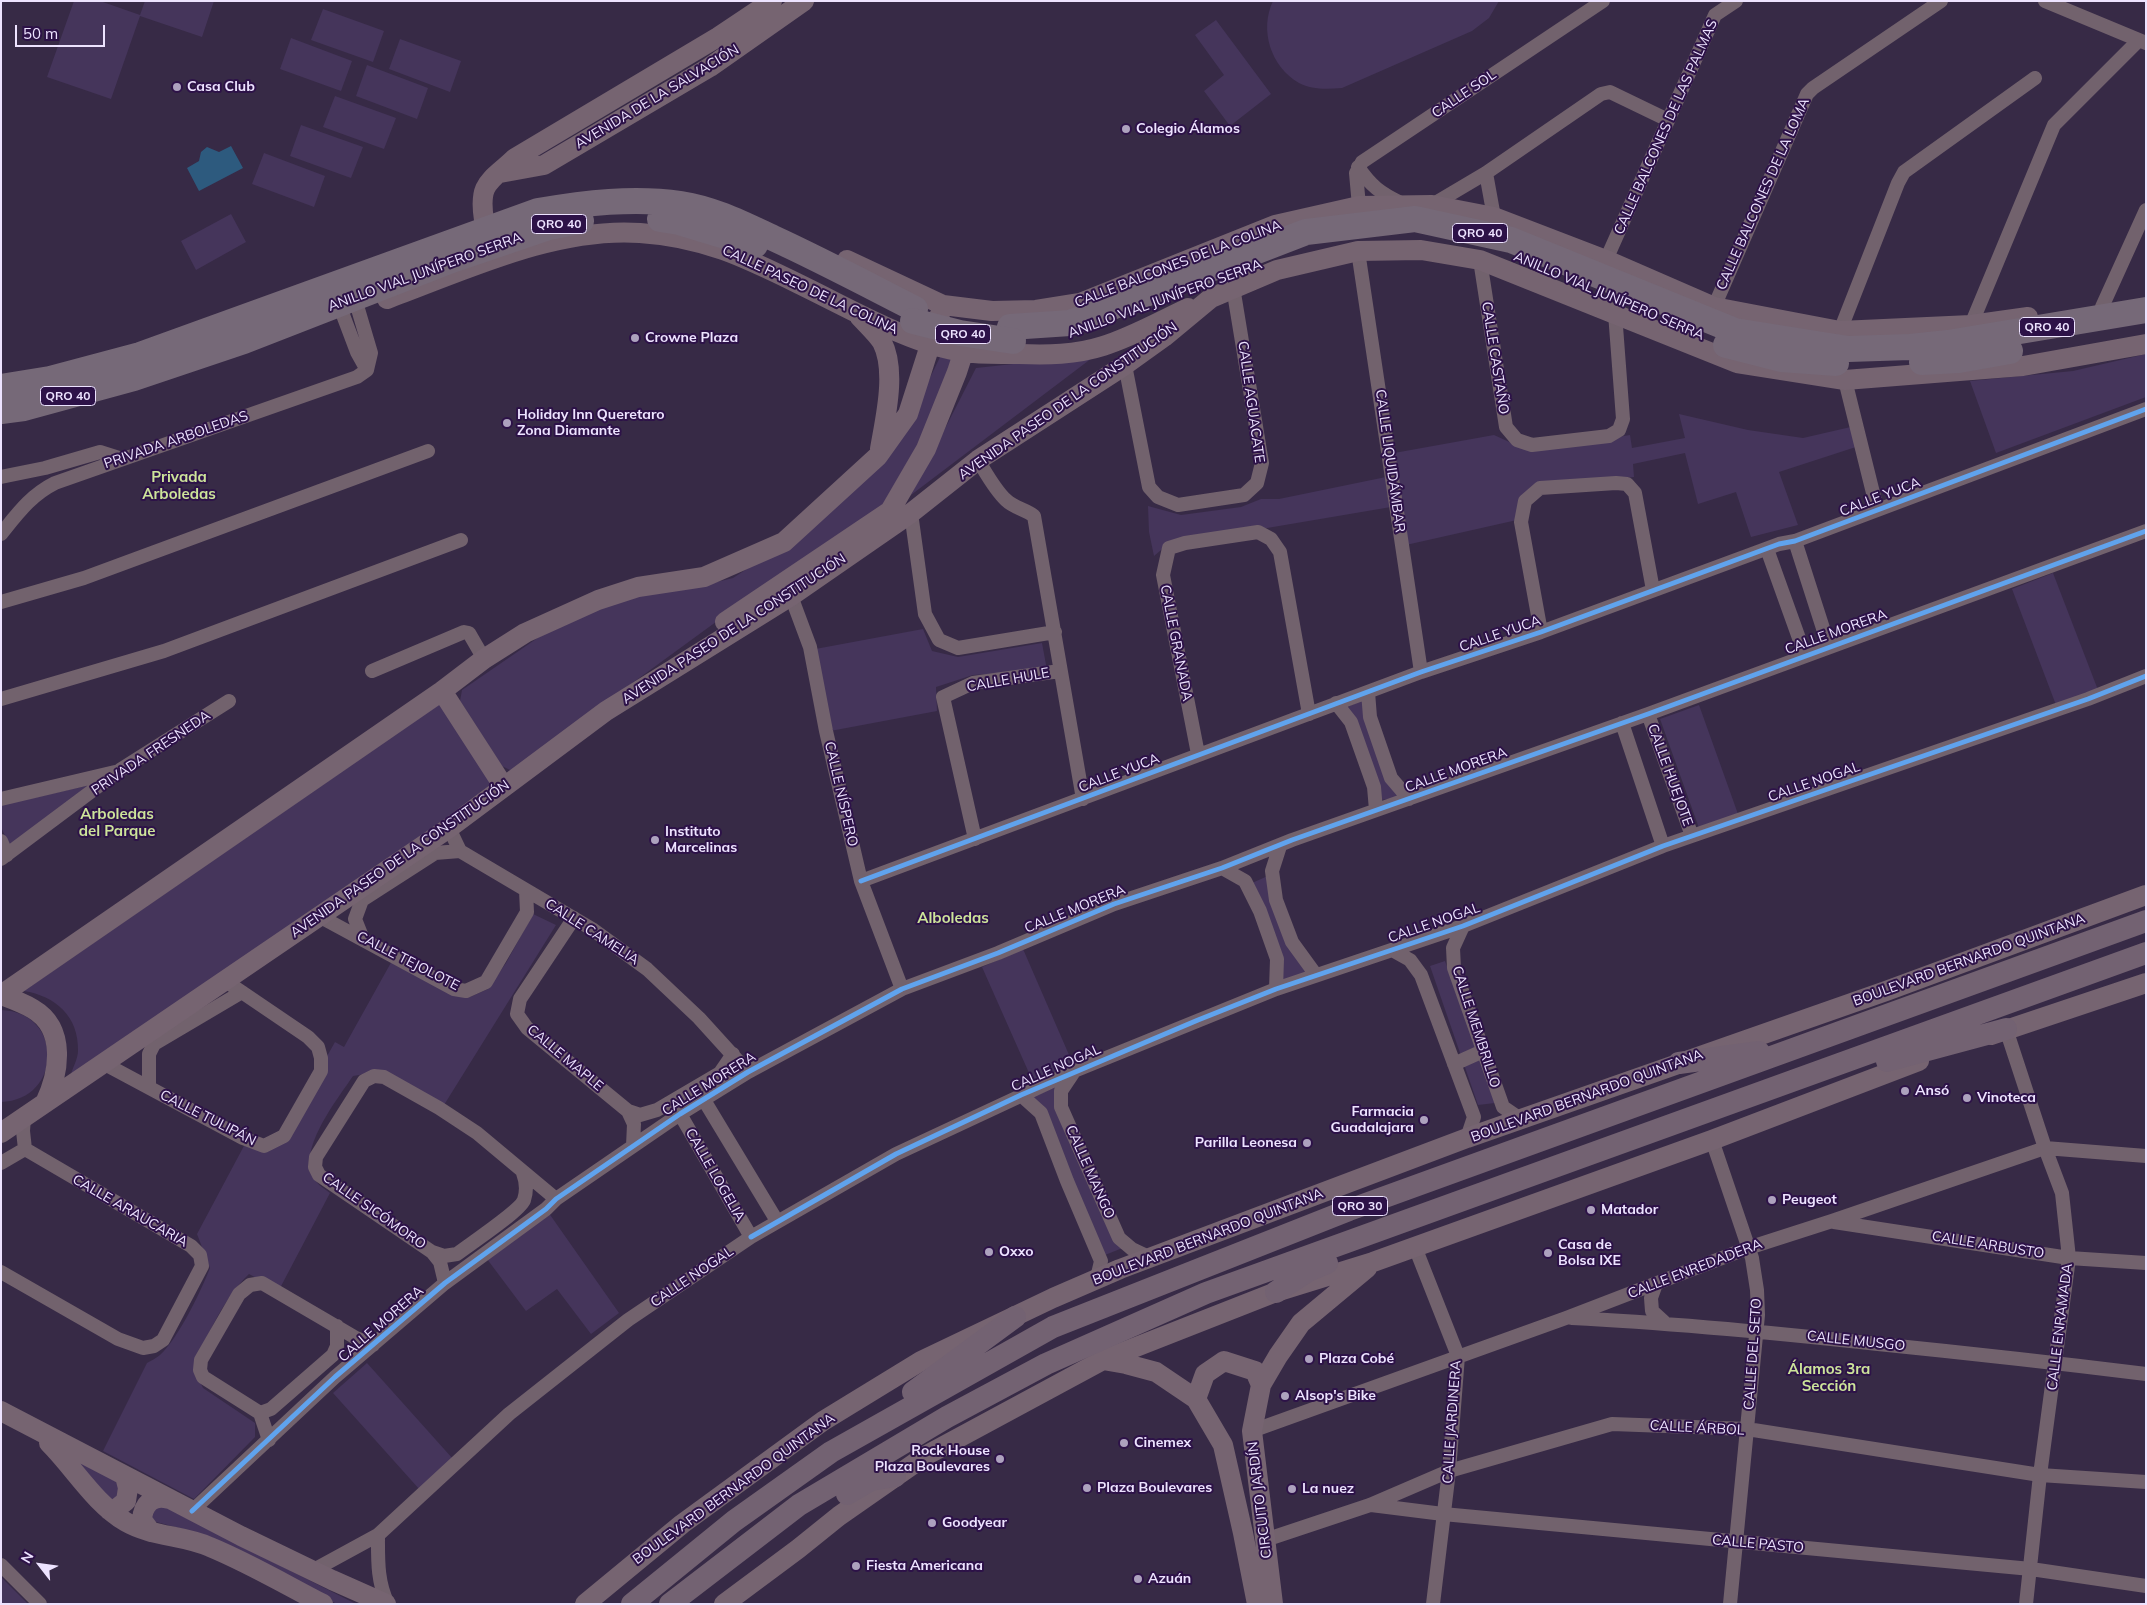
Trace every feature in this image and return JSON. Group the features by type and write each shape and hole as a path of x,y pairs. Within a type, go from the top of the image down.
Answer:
{"highway":[{"name":"ANILLO VIAL JUNÍPERO SERRA","path":"1,387 50,379 140,355 348,278 538,211 585,204 638,200 682,204 721,214 812,256 926,320"},
{"name":"ANILLO VIAL JUNÍPERO SERRA","path":"1,411 24,408 134,378 244,341 452,260 549,227 568,222 615,218 650,217 679,222 748,242 926,320 961,320 1046,341 1095,328 1295,250 1398,235 1498,248 1726,346 1781,359 1866,365 1949,343 2146,310"},
{"name":"ANILLO VIAL JUNÍPERO SERRA","path":"1012,334 1070,322 1306,232 1415,219 1511,240 1735,332 1848,349 1910,347 2146,327"},
{"path":"1545,254 1606,260 1638,292"},
{"path":"1844,332 1910,347"}],"main road":[{"name":"BOULEVARD BERNARDO QUINTANA","path":"632,1604 734,1521 831,1452 1053,1327 1349,1210 2146,921"},
{"name":"QRO 30","path":"676,1598 800,1505 947,1417 1046,1364 1206,1293 2146,953"},
{"path":"1746,1098 2006,1029"},
{"path":"1679,1063 1805,1046"},
{"path":"1276,1292 1308,1271 1388,1236 1395,1226"},
{"path":"831,1452 1015,1317"},
{"path":"676,1598 871,1480 895,1476"}],"street":[{"name":"AVENIDA DE LA SALVACIÓN","path":"484,220 481,202 483,190 490,180 515,158 603,104 701,48 772,1"},
{"name":"AVENIDA DE LA SALVACIÓN","path":"500,172 544,165 710,67 804,1"},
{"name":"CALLE SOL","path":"1358,167 1362,162 1603,1"},
{"name":"CALLE BALCONES DE LAS PALMAS","path":"1606,260 1715,15 1736,1"},
{"name":"CALLE BALCONES DE LA LOMA","path":"1714,306 1807,94 1813,88 1941,1"},
{"path":"1971,325 2054,125 2142,42 2045,1"},
{"path":"718,37 729,55"},
{"path":"701,48 710,67"},
{"path":"1844,332 1898,183 1904,172 2035,78"},
{"path":"1432,205 1486,172 1601,94 1610,92 1668,120"},
{"path":"603,104 613,124"},
{"path":"573,122 585,140"},
{"path":"1358,167 1370,184 1386,196 1407,206"},
{"path":"1358,167 1356,173 1359,206"},
{"path":"1486,172 1494,217"},
{"name":"CALLE BALCONES DE LA COLINA","path":"484,220 547,198 645,189 689,194 773,226 926,320 980,311 1036,310 1080,303 1275,225 1359,206 1432,205 1494,217 1606,260 1714,306 1844,332 1949,343 1971,325 2102,307 2146,298"},
{"path":"2102,307 2146,210"},
{"path":"348,278 366,260 484,220"},
{"name":"CALLE PASEO DE LA COLINA","path":"207,353 226,358 469,268 548,242 591,234 638,233 680,238 726,250 856,313 926,320 970,353 1056,355 1103,346 1211,298"},
{"name":"AVENIDA PASEO DE LA CONSTITUCIÓN","path":"1,1133 449,828 606,711 791,596 911,513 978,460 1125,365 1164,337 1211,298 1233,287 1277,270 1358,251 1420,250 1480,260 1737,363 1845,380 2024,366 2146,344"},
{"name":"CALLE LIQUIDÁMBAR","path":"1358,251 1421,672"},
{"name":"CALLE CASTAÑO","path":"1480,260 1506,427 1517,440 1532,445 1609,436 1619,430 1623,419 1614,313"},
{"name":"CALLE AGUACATE","path":"1125,365 1149,487 1158,497 1178,506 1244,495 1257,483 1262,463 1233,287"},
{"path":"606,711 633,687 695,642 890,511 926,449 970,353 979,331 980,311"},
{"name":"PRIVADA ARBOLEDAS","path":"1,534 28,500 40,490 55,483 357,377 367,370 357,352 351,312"},
{"path":"856,313 882,342 888,362 888,399 878,456"},
{"path":"1,995 442,691 484,660 526,633 598,600 638,587 704,577 784,542 878,456 908,414 926,320"},
{"path":"1845,380 1877,510"},
{"name":"CALLE YUCA","path":"861,881 1336,703 1421,672 1542,632 1653,590 1795,541 2146,409"},
{"path":"1,602 84,578 428,451"},
{"path":"1,477 45,468 100,452 122,459"},
{"path":"978,460 1006,500 1034,516 1055,632 1060,671"},
{"path":"1542,632 1521,522 1525,501 1540,488 1616,482 1627,484 1636,493 1653,590"},
{"path":"911,513 925,614 939,640 958,648 1055,632"},
{"name":"CALLE MORERA","path":"192,1511 372,1345 445,1283 556,1199 680,1114 748,1072 902,989 998,953 1114,904 1222,868 1376,810 1648,714 2146,530"},
{"name":"CALLE GRANADA","path":"1198,754 1163,575 1169,548 1185,543 1258,532 1271,540 1280,552 1309,714"},
{"path":"1,699 164,652 461,540"},
{"path":"1795,541 1829,647"},
{"path":"1767,550 1805,655"},
{"name":"CALLE NÍSPERO","path":"791,596 810,647 826,731 861,881 902,989"},
{"path":"372,671 464,632 470,633 484,660"},
{"name":"CALLE HULE","path":"975,839 943,696 973,683 1060,671 1083,799"},
{"name":"CALLE NOGAL","path":"312,1571 378,1535 509,1414 593,1346 750,1237 896,1154 1021,1095 1276,989 1463,926 1663,846 2088,699 2146,676"},
{"path":"442,691 504,787"},
{"path":"1368,692 1370,717 1391,778 1409,799"},
{"name":"PRIVADA FRESNEDA","path":"4,857 120,770 230,701"},
{"path":"1336,703 1351,722 1374,787 1376,810"},
{"name":"CALLE HUEJOTE","path":"1648,714 1692,836"},
{"name":"CALLE HUEJOTE","path":"1622,723 1663,846"},
{"path":"1,799 120,770"},
{"path":"363,938 355,919 362,900 435,853 460,851 449,828"},
{"path":"1,841 4,857"},
{"path":"1280,846 1272,871 1276,900 1292,942 1316,975"},
{"name":"CALLE CAMELIA","path":"460,851 574,918 647,969 699,1018 748,1072"},
{"path":"1222,868 1245,881 1260,911 1277,960 1276,989"},
{"name":"CALLE TEJOLOTE","path":"319,916 363,938 454,989 466,991 486,982 527,912 526,890"},
{"name":"BOULEVARD BERNARDO QUINTANA","path":"589,1601 682,1524 823,1421 921,1361 1097,1278 1467,1138 1886,991 2146,895"},
{"name":"CALLE MAPLE","path":"574,918 520,999 517,1014 527,1028 628,1111"},
{"name":"CALLE MEMBRILLO","path":"1463,926 1453,948 1454,968 1503,1107 1522,1120"},
{"path":"1392,950 1410,960 1421,975 1474,1117 1467,1138"},
{"name":"CALLE TULIPÁN","path":"103,1063 243,1138 264,1146 284,1136 321,1071 321,1058 318,1047 308,1037 224,980"},
{"path":"724,1604 895,1476 937,1449 1103,1360 1276,1292 1373,1262 1712,1140 2006,1029 2146,983"},
{"path":"149,1087 149,1054 154,1044 242,992"},
{"path":"1,995 35,1010 48,1022 57,1042 54,1084 34,1111 23,1131 25,1149 5,1160"},
{"name":"CALLE ENRAMADA","path":"2006,1029 2044,1148 2062,1193 2070,1258 2040,1475 2026,1604"},
{"path":"1454,1064 1483,1051"},
{"path":"628,1111 640,1115 656,1110 720,1073 733,1054"},
{"name":"CALLE MANGO","path":"1074,1072 1061,1091 1061,1107 1119,1238 1132,1250 1151,1258"},
{"name":"CALLE SICÓMORO","path":"445,1283 440,1262 432,1252 319,1175 315,1167 316,1157 364,1081 374,1076 384,1077 431,1104 477,1133 556,1199"},
{"name":"CALLE MANGO","path":"1021,1095 1041,1113 1101,1261 1097,1278"},
{"name":"CALLE LOGELIA","path":"704,1100 777,1221"},
{"path":"1,1113 34,1111"},
{"path":"628,1111 634,1124 634,1146"},
{"name":"CALLE LOGELIA","path":"680,1114 750,1237"},
{"name":"CALLE DEL SETO","path":"1712,1140 1752,1258 1757,1290 1758,1315 1730,1604"},
{"name":"CALLE ENREDADERA","path":"1252,1431 1566,1318 1748,1248 2044,1148 2146,1156"},
{"name":"CALLE ARAUCARIA","path":"1,1272 118,1339 143,1348 154,1346 163,1340 202,1266 200,1255 191,1246 25,1149"},
{"path":"1067,1181 1089,1171"},
{"path":"432,1252 444,1256 457,1254 520,1206 526,1191 523,1173"},
{"name":"CALLE ARBUSTO","path":"1832,1221 2070,1258 2146,1263"},
{"name":"CALLE JARDINERA","path":"1415,1247 1458,1356 1449,1471 1433,1604"},
{"name":"CIRCUITO JARDÍN","path":"1273,1604 1252,1431 1261,1385 1278,1356 1302,1323 1373,1262"},
{"path":"268,1440 260,1413 203,1377 200,1370 202,1360 239,1294 250,1286 262,1283 356,1338 372,1345"},
{"path":"1656,1284 1652,1298 1652,1310 1664,1322"},
{"name":"CALLE MUSGO","path":"1566,1318 1664,1322 2146,1374"},
{"name":"CALLE MORERA","path":"260,1413 271,1409 333,1355 337,1346 337,1326"},
{"path":"1103,1360 1156,1372 1196,1399 1205,1374 1224,1361 1255,1371 1261,1385"},
{"name":"CIRCUITO JARDÍN","path":"1196,1399 1223,1445 1257,1604"},
{"path":"1,1411 192,1511 312,1571 387,1604"},
{"name":"CALLE ÁRBOL","path":"1265,1540 1370,1505 1449,1471 1612,1424 1747,1430 2040,1475 2146,1482"},
{"path":"37,1431 65,1459 87,1488 109,1510 128,1523 151,1532 209,1546 323,1604"},
{"path":"87,1488 90,1479 97,1470 106,1466"},
{"path":"109,1510 116,1509 126,1501 128,1488 125,1476"},
{"path":"151,1532 142,1520 143,1510 151,1500 163,1497 169,1499"},
{"name":"CALLE PASTO","path":"1370,1505 1443,1514 2031,1569 2146,1586"},
{"path":"378,1535 378,1566 382,1592 387,1604"},
{"path":"1,1565 40,1604"}],"shaded area":[{"path":"74,1 100,1 140,15 145,1 214,1 202,37 140,16 111,99 47,77"},
{"path":"1273,1 1499,1 1489,18 1472,31 1342,88 1325,89 1309,87 1299,83 1281,68 1275,58 1270,47 1267,24"},
{"path":"323,9 384,31 373,62 311,40"},
{"path":"1216,20 1271,94 1230,126 1204,91 1224,75 1195,35"},
{"path":"291,38 352,61 341,91 280,69"},
{"path":"400,39 461,61 450,92 389,69"},
{"path":"367,65 428,88 417,119 356,96"},
{"path":"335,96 396,118 384,149 323,127"},
{"path":"301,125 363,147 351,178 290,156"},
{"path":"264,153 325,176 314,207 252,184"},
{"path":"231,214 246,242 196,270 181,241"},
{"path":"943,351 958,355 940,407 882,506 761,589 512,771 502,766 460,701 462,690 539,637 598,608 646,593 700,586 733,578 782,546 907,425"},
{"path":"2146,354 2146,397 1996,453 1970,381 2073,371"},
{"path":"1096,355 911,495 976,368"},
{"path":"1679,414 1748,430 1803,438 1855,426 1859,446 1779,472 1798,525 1751,537 1736,492 1698,504 1685,453 1633,464 1634,477 1539,487 1517,520 1397,547 1391,507 1167,545 1154,556 1149,532 1148,506 1181,515 1241,507 1261,499 1279,499 1386,477 1383,455 1494,435 1529,451 1630,435 1632,448 1685,438"},
{"path":"2053,573 2098,690 2056,705 2012,589"},
{"path":"923,629 932,651 958,657 1042,643 1047,670 973,675 936,687 937,711 825,732 810,650"},
{"path":"1365,699 1402,797 1381,800 1347,707"},
{"path":"441,703 496,785 70,1077 78,1051 77,1039 70,1018 55,1003 24,991"},
{"path":"1699,705 1738,814 1699,828 1660,719"},
{"path":"103,782 10,847 1,827 1,805"},
{"path":"1270,875 1310,972 1281,982 1252,883"},
{"path":"533,914 556,925 444,1105 371,1073 353,1076 320,1126 310,1155 310,1168 315,1180 330,1193 279,1290 249,1274 231,1295 216,1319 194,1370 203,1388 255,1423 255,1437 194,1499 103,1451 147,1363 167,1348 201,1289 210,1268 197,1234 245,1144 281,1138 335,1042 344,1047 393,959 470,997 488,989 506,963"},
{"path":"1023,949 1073,1064 1033,1082 982,967"},
{"path":"1445,961 1495,1103 1478,1105 1430,966"},
{"path":"1,1010 22,1014 36,1025 45,1039 48,1056 45,1073 36,1087 21,1098 1,1102"},
{"path":"1056,1087 1125,1247 1105,1255 1032,1097"},
{"path":"546,1209 619,1313 591,1334 557,1289 526,1311 484,1255"},
{"path":"367,1363 453,1459 420,1490 333,1393"},
{"path":"53,1444 120,1484 115,1504"},
{"path":"161,1505 356,1604 337,1604 201,1534 149,1520 148,1512"},
{"path":"1,1577 28,1604 1,1604"}],"water":[{"path":"231,146 243,168 199,191 187,168 199,161 201,152 207,147 219,152"}],"cycle path":[{"path":"861,881 1421,672 1541,632 1779,544 1795,541 2146,409"},
{"path":"192,1511 335,1377 445,1283 546,1209 556,1199 680,1114 748,1072 902,989 998,953 1114,904 1222,868 1292,840 1648,714 2146,531"},
{"path":"751,1237 896,1154 1021,1095 1198,1020 1276,989 1463,926 1663,846 2088,699 2146,676"}],"place":[{"name":"Casa Club","path":"177,87"},
{"name":"Colegio Álamos","path":"1126,129"},
{"name":"Crowne Plaza","path":"635,338"},
{"name":"Holiday Inn Queretaro Zona Diamante","path":"507,423"},
{"name":"Instituto Marcelinas","path":"655,840"},
{"name":"Ansó","path":"1905,1091"},
{"name":"Vinoteca","path":"1967,1098"},
{"name":"Farmacia Guadalajara","path":"1424,1120"},
{"name":"Parilla Leonesa","path":"1307,1143"},
{"name":"Peugeot","path":"1772,1200"},
{"name":"Matador","path":"1591,1210"},
{"name":"Oxxo","path":"989,1252"},
{"name":"Casa de Bolsa IXE","path":"1548,1253"},
{"name":"Plaza Cobé","path":"1309,1359"},
{"name":"Alsop's Bike","path":"1285,1396"},
{"name":"Cinemex","path":"1124,1443"},
{"name":"Rock House Plaza Boulevares","path":"1000,1459"},
{"name":"Plaza Boulevares","path":"1087,1488"},
{"name":"La nuez","path":"1292,1489"},
{"name":"Goodyear","path":"932,1523"},
{"name":"Fiesta Americana","path":"856,1566"},
{"name":"Azuán","path":"1138,1579"}],"district":[{"name":"Privada Arboledas","path":"179,486"},
{"name":"Arboledas del Parque","path":"117,822"},
{"name":"Alboledas","path":"953,918"},
{"name":"Álamos 3ra Sección","path":"1829,1378"}]}
